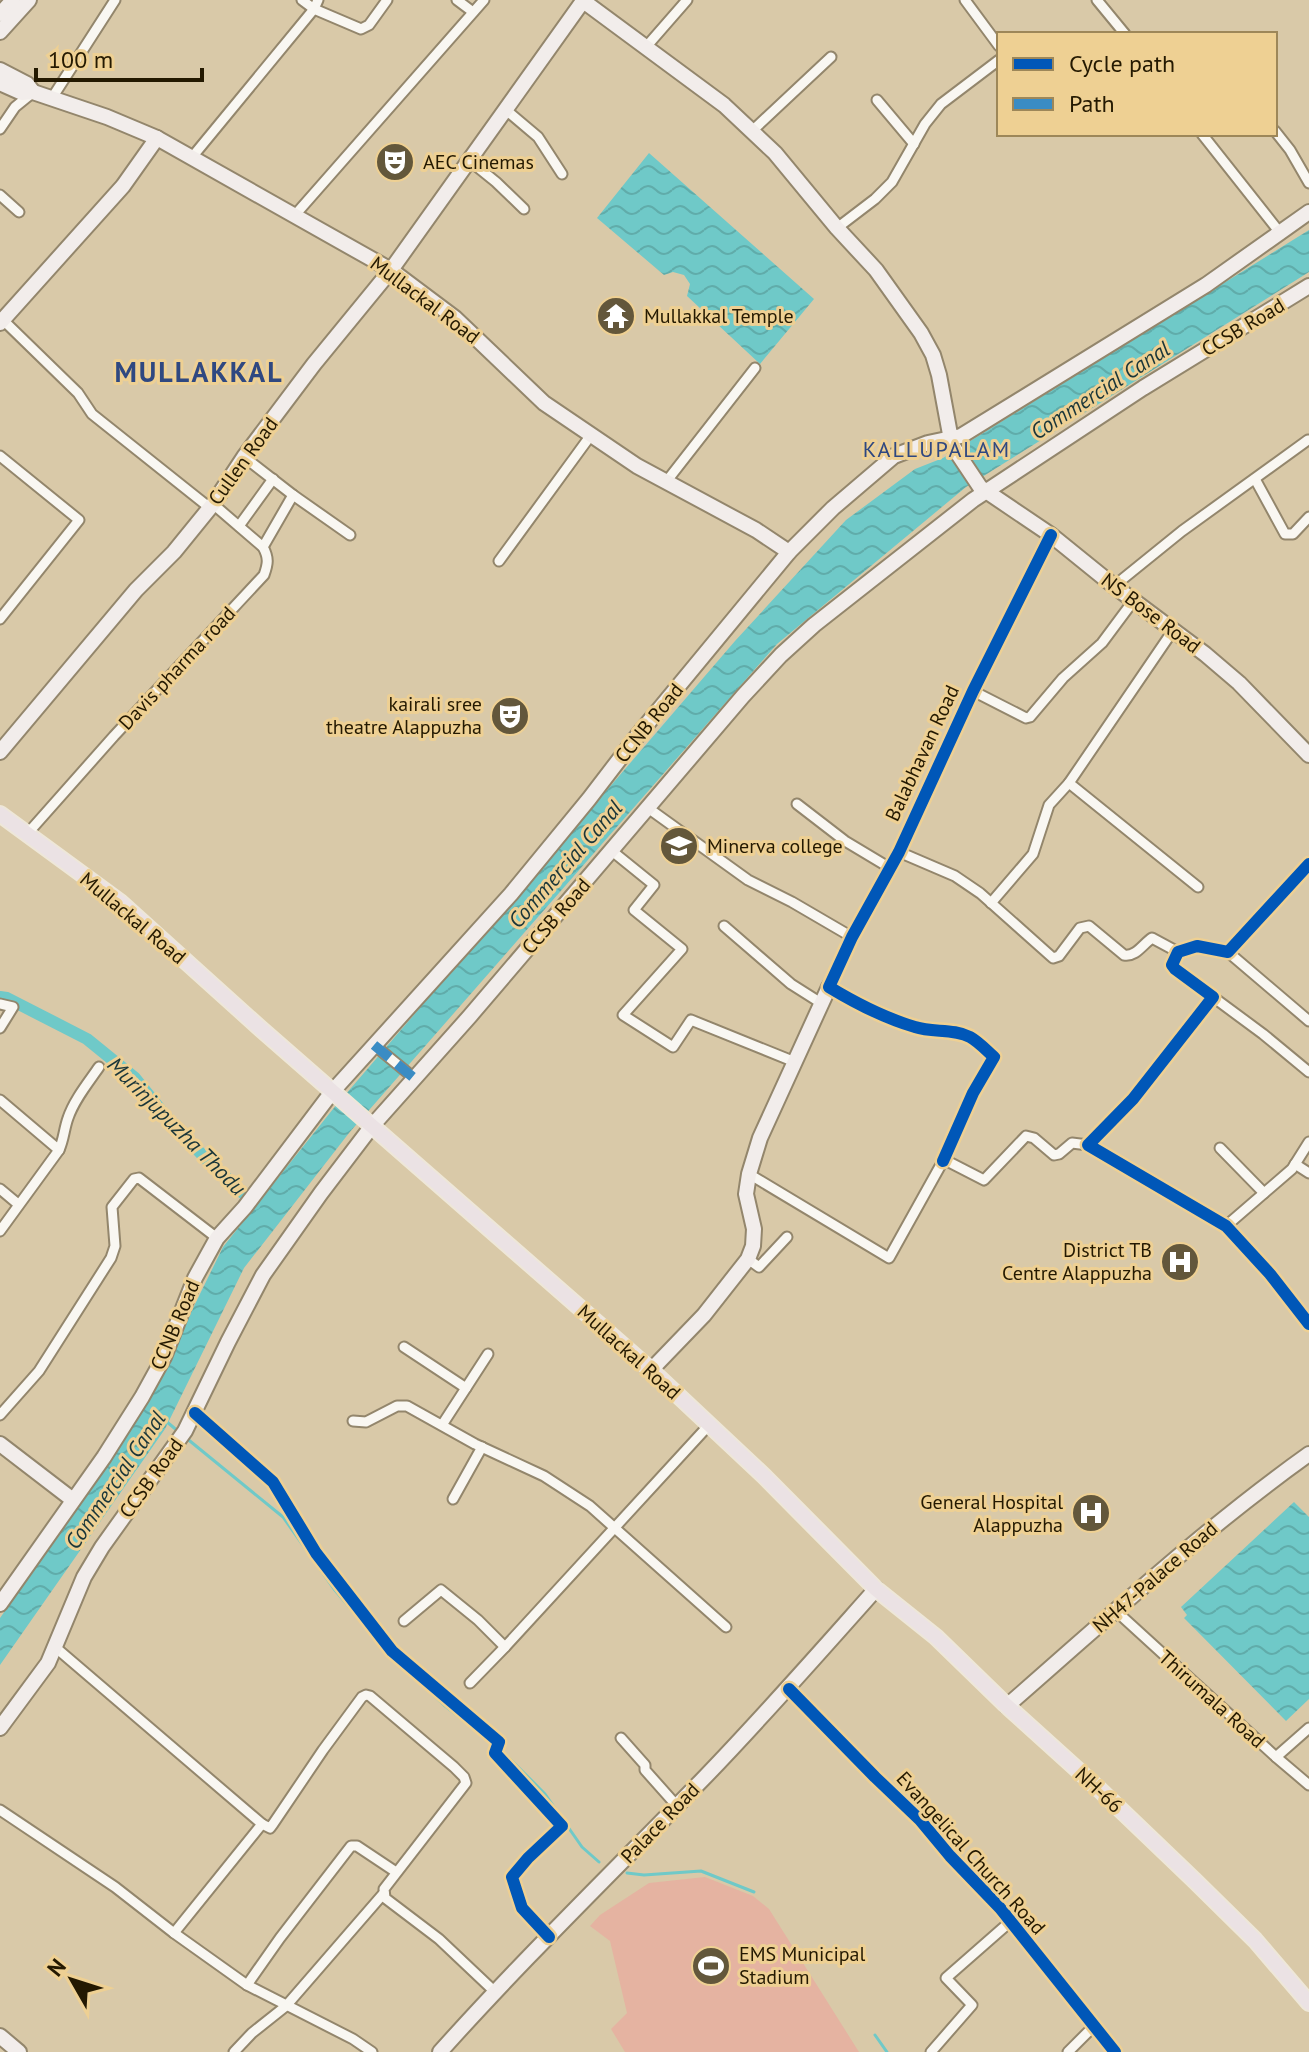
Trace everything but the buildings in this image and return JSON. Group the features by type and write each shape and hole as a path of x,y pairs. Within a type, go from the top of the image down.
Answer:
{"main road":[{"path":"0,14 13,0"},
{"path":"0,32 29,0"},
{"path":"583,0 724,105 775,153 876,270 933,355 951,442 983,489"},
{"name":"Cullen Road","path":"3,743 212,506 244,457 314,364 391,270 583,0"},
{"name":"Mullackal Road","path":"0,70 27,84 33,92"},
{"name":"Mullackal Road","path":"0,83 22,93 33,92 107,117 157,138 391,270 455,318 544,403 637,466 756,530 789,552"},
{"path":"1,321 123,186 157,138"},
{"name":"CCNB Road","path":"0,1604 104,1457 142,1397 164,1357 195,1278 217,1238 334,1094 511,894 789,552 833,508 894,456 928,443 951,442 1206,285 1309,212"},
{"name":"CCSB Road","path":"0,1728 48,1663 84,1577 183,1435 263,1275 370,1124 410,1075 470,1016 743,696 814,625 983,489 1309,286"},
{"name":"NS Bose Road","path":"983,489 1051,535 1174,629 1239,683 1309,755"},
{"name":"Mullackal Road","path":"0,814 120,902 334,1094 651,1370 764,1476 876,1589"},
{"name":"Balabhavan Road","path":"748,1259 754,1229 746,1194 749,1174 760,1138 829,987"},
{"path":"651,1370 704,1315 748,1259"},
{"path":"0,1444 73,1500"},
{"name":"NH47-Palace Road","path":"1007,1706 1246,1500 1309,1454"},
{"name":"Palace Road","path":"440,2052 494,1991 789,1689 876,1589"},
{"name":"NH-66","path":"876,1589 936,1637 1100,1790 1255,1940 1309,2003"},
{"path":"0,2036 19,2052"}],"street":[{"path":"52,98 115,0"},
{"path":"302,0 316,4 361,29 369,25 387,0"},
{"path":"457,0 473,12"},
{"path":"295,215 484,0"},
{"path":"646,47 687,0"},
{"path":"965,0 997,43"},
{"path":"1097,0 1120,32"},
{"path":"193,156 316,4"},
{"path":"752,131 831,57"},
{"path":"837,228 892,182 925,124 941,104 997,62"},
{"path":"0,129 15,107 33,92"},
{"path":"877,100 914,144"},
{"path":"506,110 538,137 562,174"},
{"path":"1277,134 1309,183"},
{"path":"1204,136 1281,234"},
{"path":"470,161 524,209"},
{"path":"0,195 19,212"},
{"path":"1,321 78,393 92,414 263,547 293,495"},
{"path":"666,482 755,368"},
{"path":"499,561 591,435"},
{"path":"1114,586 1182,531 1308,440"},
{"path":"0,456 79,520 0,619"},
{"path":"244,457 350,535"},
{"path":"239,526 273,479"},
{"path":"1255,479 1285,534 1293,534 1309,517"},
{"name":"Balabhavan Road","path":"829,987 852,937 899,852 973,691 1051,535"},
{"name":"Davis pharma road","path":"28,833 264,575 268,565 263,547"},
{"path":"973,691 1026,718 1030,717 1063,678 1102,643 1134,600"},
{"path":"991,903 1033,854 1049,805 1069,783 1174,629"},
{"path":"1069,783 1198,887"},
{"path":"797,804 845,841 890,868"},
{"path":"648,808 748,880 852,937"},
{"path":"612,851 654,885 634,910 682,949 623,1015 673,1047 691,1020 795,1062"},
{"path":"899,852 955,876 980,893 1053,958 1059,956 1080,928 1085,926 1129,956 1152,938 1178,952 1197,946 1228,952 1309,1021"},
{"path":"1228,952 1309,864"},
{"path":"724,926 791,984 821,1003"},
{"path":"1178,952 1172,965 1175,969 1309,1072"},
{"path":"749,1174 889,1258 943,1161 973,1093 994,1057 968,1036 957,1032 919,1029 884,1017 829,987"},
{"path":"1088,1145 1133,1099 1213,997"},
{"path":"0,1004 13,1007 0,1028"},
{"path":"377,1048 410,1075"},
{"path":"0,1231 59,1150 68,1118 99,1067"},
{"path":"0,1100 59,1150"},
{"path":"943,1161 984,1180 1026,1136 1030,1135 1054,1155 1072,1143 1088,1145 1226,1226 1270,1274 1309,1324"},
{"path":"1226,1226 1292,1169 1309,1142"},
{"path":"1220,1148 1264,1193"},
{"path":"1295,1164 1309,1173"},
{"path":"0,1415 39,1371 111,1258 115,1246 112,1207 134,1179 139,1178 217,1238"},
{"path":"0,1189 18,1204"},
{"path":"748,1259 759,1267 787,1237"},
{"path":"404,1347 466,1388"},
{"path":"442,1425 488,1354"},
{"path":"353,1421 366,1422 401,1405 544,1476 590,1506 726,1627"},
{"path":"195,1413 273,1482 316,1553 392,1651 497,1748 562,1826 512,1877 522,1908 549,1937"},
{"path":"470,1683 709,1425"},
{"path":"453,1499 482,1447"},
{"path":"404,1621 441,1590 505,1647"},
{"name":"Thirumala Road","path":"1116,1611 1309,1785"},
{"path":"55,1647 270,1828 362,1697 370,1696 454,1767 466,1783 384,1889 385,1898 439,1939 494,1991"},
{"name":"Evangelical Church Road","path":"789,1689 920,1820 1000,1908 1115,2052"},
{"path":"1276,1757 1309,1728"},
{"path":"621,1738 677,1806"},
{"path":"0,1810 115,1887 247,1985 353,2039 372,2052"},
{"path":"174,1933 262,1824"},
{"path":"247,1985 351,1846 357,1846 396,1872"},
{"path":"234,2052 286,2006 384,1893"},
{"path":"931,2052 972,2005 946,1978 1011,1921"},
{"path":"1068,2052 1094,2026"}],"shaded area":[{"name":"EMS Municipal Stadium","path":"705,1877 753,1896 769,1909 859,2052 625,2052 611,2029 627,2013 610,1941 590,1926 600,1915 649,1883"}],"water":[{"path":"649,153 814,299 760,364 687,296 690,284 684,275 673,272 664,275 597,218"},
{"name":"Commercial Canal","path":"1309,230 1309,272 966,487 777,644 349,1133 244,1268 165,1429 0,1665 0,1618 149,1398 223,1247 333,1109 735,641 846,520 915,469 943,458"},
{"path":"1294,1502 1309,1517 1309,1699 1286,1721 1184,1618 1187,1615 1181,1607"}],"waterway":[{"name":"Murinjupuzha Thodu","path":"0,997 87,1039 135,1078 205,1158 255,1204"},
{"name":"Commercial Canal","path":"167,1422 179,1432"},
{"path":"185,1437 283,1517 334,1589 389,1654 444,1705 500,1749 545,1794 582,1847 599,1862"},
{"path":"627,1873 644,1875 701,1871 754,1892"},
{"path":"875,2035 887,2052"}],"marked path":[{"path":"374,1045 414,1078"}],"cycle path":[{"path":"943,1161 973,1093 994,1057 977,1041 963,1034 922,1029 904,1023 871,1010 829,987 852,937 899,852 973,691 1051,535"},
{"path":"1309,864 1228,952 1197,946 1178,952 1172,965 1175,969 1213,997 1133,1099 1088,1145 1226,1226 1270,1274 1309,1324"},
{"path":"195,1413 273,1482 316,1553 392,1651 499,1742 495,1753 562,1826 512,1877 522,1908 549,1937"},
{"path":"789,1689 920,1820 1000,1908 1115,2052"}],"place":[{"name":"AEC Cinemas","path":"395,162"},
{"name":"Mullakkal Temple","path":"616,316"},
{"name":"kairali sree theatre Alappuzha","path":"510,716"},
{"name":"Minerva college","path":"679,846"},
{"name":"District TB Centre Alappuzha","path":"1180,1262"},
{"name":"General Hospital Alappuzha","path":"1091,1513"},
{"name":"EMS Municipal Stadium","path":"711,1966"}],"district":[{"name":"MULLAKKAL","path":"199,372"},
{"name":"KALLUPALAM","path":"937,449"}]}
